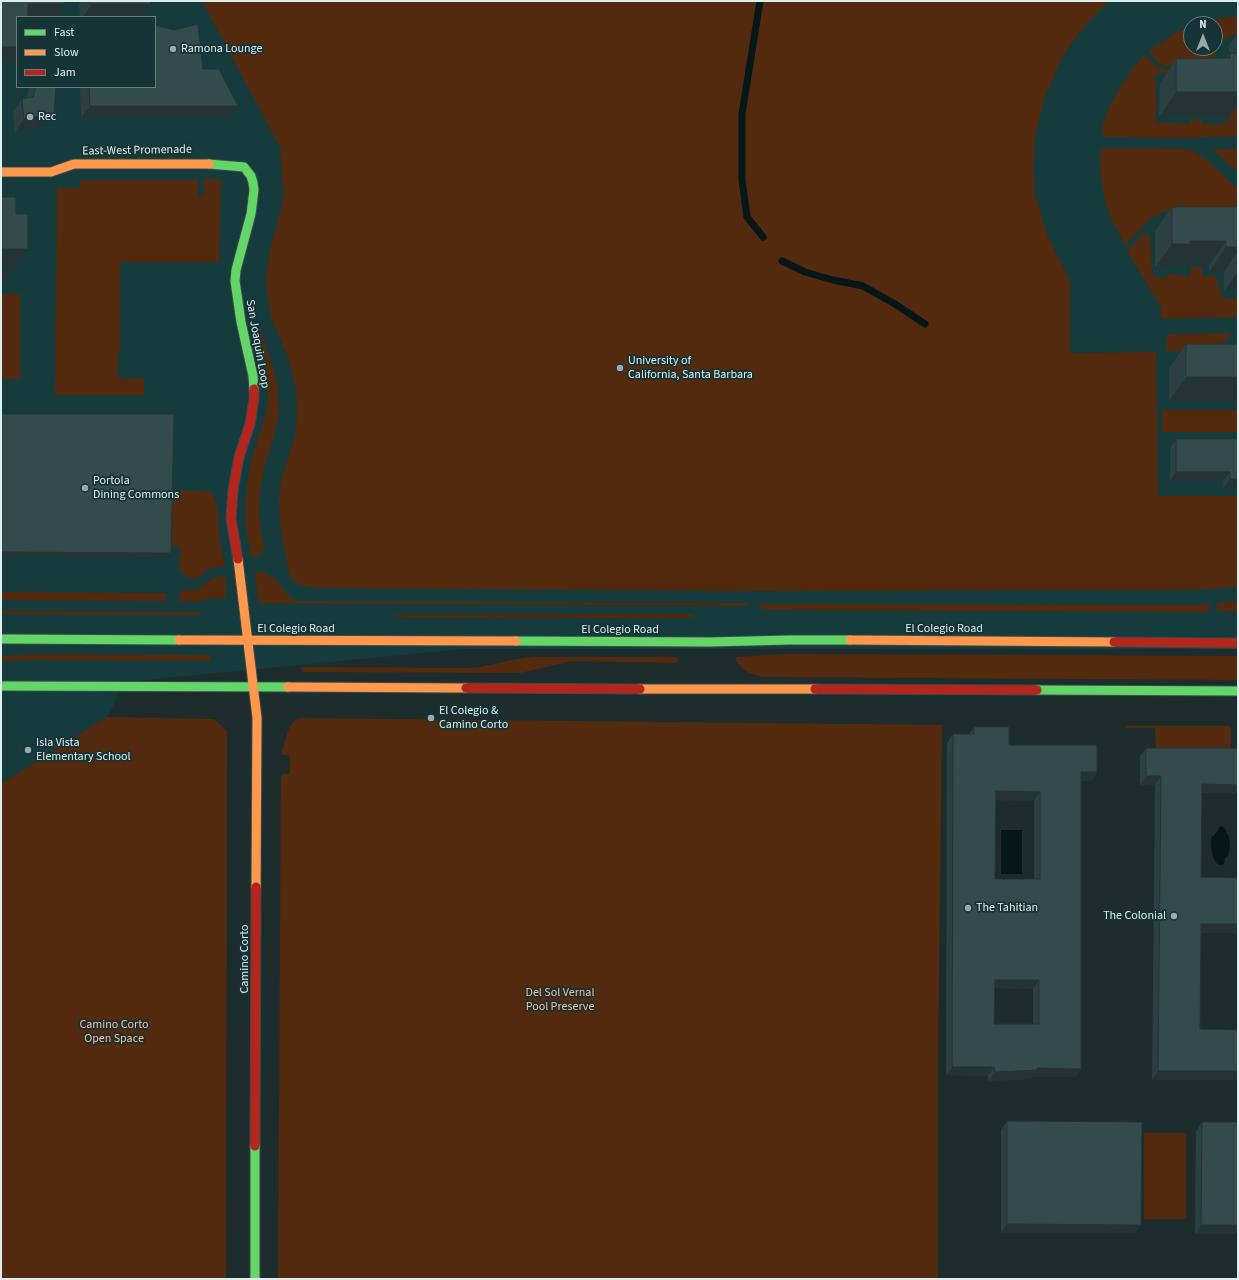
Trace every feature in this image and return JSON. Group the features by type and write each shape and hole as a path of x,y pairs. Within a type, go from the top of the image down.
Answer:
{"main road":[{"name":"East-West Promenade","path":"1,172 51,172 74,164 202,163 244,167 249,172"},
{"name":"San Joaquin Loop","path":"248,640 240,569 232,530 231,508 239,457 250,424 254,399 253,376 241,322 235,281 236,270 251,214 253,200 253,183 249,172"},
{"name":"El Colegio Road","path":"1,639 710,642 790,640 1238,643"},
{"name":"Camino Corto","path":"248,640 257,718 255,1279"},
{"path":"1,686 1238,691"}],"shaded area":[{"name":"University of California, Santa Barbara","path":"1,1 1238,1 1238,649 464,649 125,682 107,717 1,784"},
{"path":"1220,826 1224,827 1229,837 1230,845 1228,856 1225,858 1224,864 1221,865 1217,864 1213,857 1211,846 1211,838"},
{"path":"1001,830 1022,830 1022,874 1001,874"}],"green space":[{"name":"University of California, Santa Barbara","path":"202,1 1108,1 1075,38 1062,57 1044,99 1036,132 1033,173 1035,195 1047,235 1070,281 1070,353 1156,352 1158,496 1238,496 1238,587 1191,590 755,591 323,588 302,586 294,582 289,573 280,525 279,500 281,480 296,433 296,389 289,360 271,317 266,285 269,255 284,197 280,147"},
{"path":"1238,17 1238,34 1232,35 1223,41 1223,18"},
{"path":"1183,30 1183,56 1214,56 1209,66 1177,68 1165,66 1156,61 1149,51 1173,34"},
{"path":"1145,55 1161,69 1172,71 1168,73 1157,73 1155,77 1157,105 1156,122 1190,124 1190,120 1202,120 1202,124 1224,124 1224,121 1229,121 1229,100 1238,100 1238,136 1186,138 1103,137 1103,123 1112,101 1132,69"},
{"path":"1101,148 1186,149 1193,151 1208,161 1238,189 1238,211 1163,212 1149,220 1125,245 1110,216 1104,197 1100,162"},
{"path":"1214,149 1238,149 1238,172 1215,152"},
{"path":"204,179 221,179 219,262 120,262 120,353 118,353 118,378 144,379 144,395 55,395 57,188 80,188 80,180 198,180 198,196 204,196"},
{"path":"1144,233 1150,235 1152,275 1166,279 1168,274 1190,276 1191,267 1202,267 1202,276 1215,276 1222,296 1225,299 1238,299 1238,317 1161,319 1161,307 1127,251"},
{"path":"1,294 20,294 20,379 1,379"},
{"path":"258,323 273,367 278,392 279,414 264,468 261,485 259,507 260,527 264,549 256,557 252,557 246,529 245,516 247,485 251,461 267,411 268,399 266,366"},
{"path":"1230,333 1221,346 1207,353 1166,351 1167,334"},
{"path":"1162,408 1167,410 1238,410 1238,432 1162,432"},
{"path":"172,490 203,491 209,492 213,495 217,505 220,542 225,566 208,570 198,578 193,579 185,576 180,569 180,547 172,546"},
{"path":"255,572 265,573 274,578 295,601 749,603 748,606 262,603 258,600"},
{"path":"225,576 225,598 211,598 198,602 180,602 180,591 195,590 214,578"},
{"path":"1,592 166,593 166,601 1,600"},
{"path":"1238,601 1238,611 1217,611 1217,603"},
{"path":"759,604 1210,604 1209,612 765,610"},
{"path":"1,611 200,612 200,615 1,614"},
{"path":"395,614 694,614 692,618 396,617"},
{"path":"40,654 208,655 211,657 209,661 1,661 1,656"},
{"path":"784,654 1238,656 1238,680 763,677 749,673 735,660 737,657"},
{"path":"533,657 676,657 679,660 676,663 572,661 520,673 303,672 301,669 302,667 465,668 480,667"},
{"name":"Camino Corto Open Space","path":"107,717 214,719 227,731 226,1279 1,1279 1,784"},
{"name":"Del Sol Vernal Pool Preserve","path":"300,718 942,725 938,1053 938,1279 278,1279 281,774 290,774 290,756 281,754 289,728 295,720"},
{"path":"1124,726 1231,726 1231,755 1156,755 1155,728 1126,728"},
{"path":"1144,1133 1186,1133 1186,1219 1144,1219"}],"building":[{"path":"1,1 65,1 65,4 28,4 28,16 16,16 16,47 1,47"},
{"path":"92,1 151,1 151,4 92,4"},
{"path":"198,24 203,69 219,69 238,106 90,106 89,88 156,88 156,25 174,30"},
{"path":"1230,53 1238,53 1238,92 1176,92 1176,59 1230,58"},
{"path":"36,88 56,88 54,114 24,119 22,99 33,97"},
{"path":"1,197 16,197 16,214 28,214 28,249 1,249"},
{"path":"1172,207 1238,207 1238,247 1226,247 1226,241 1190,241 1190,244 1172,244"},
{"path":"1186,344 1238,344 1238,377 1186,377"},
{"name":"Portola Dining Commons","path":"1,414 174,414 171,553 1,552"},
{"path":"1176,439 1238,439 1238,479 1230,479 1230,472 1176,472"},
{"name":"The Tahitian","path":"974,727 1009,727 1009,745 1097,745 1097,772 1081,772 1081,1069 1037,1068 1037,1070 995,1072 994,1067 952,1067 953,734 974,734","holes":["996,791 1040,792 1040,879 995,879","995,980 1039,980 1039,1024 994,1024"]},
{"name":"The Colonial","path":"1146,748 1238,748 1238,785 1202,784 1201,877 1238,878 1238,924 1201,924 1200,1029 1238,1030 1238,1071 1158,1071 1161,776 1146,776"},
{"path":"1007,1121 1142,1122 1141,1225 1007,1224"},
{"path":"1202,1122 1238,1122 1238,1225 1201,1225"}],"waterway":[{"path":"760,1 742,114 742,180 747,217 763,237"},
{"path":"782,261 805,272 833,280 863,286 895,304 925,324"}],"traffic: fast":[{"path":"209,164 244,167 251,176 253,183 254,190 251,214 236,270 235,281 241,322 253,376 254,389"},
{"path":"1,639 179,640"},
{"path":"516,641 710,642 850,640"},
{"path":"1,686 288,687"},
{"path":"1037,690 1238,691"},
{"path":"255,1146 255,1279"}],"traffic: slow":[{"path":"1,172 51,172 74,164 209,164"},
{"path":"238,559 257,718 256,887"},
{"path":"179,640 516,641"},
{"path":"850,640 1114,642"},
{"path":"288,687 466,688"},
{"path":"640,689 815,689"}],"traffic: jam":[{"path":"238,559 231,519 233,490 239,457 250,424 254,389"},
{"path":"1114,642 1238,643"},
{"path":"466,688 640,689"},
{"path":"815,689 1037,690"},
{"path":"255,1146 256,887"}],"place":[{"name":"Ramona Lounge","path":"173,49"},
{"name":"Rec","path":"30,117"},
{"name":"University of California, Santa Barbara","path":"620,368"},
{"name":"Portola Dining Commons","path":"85,488"},
{"name":"El Colegio & Camino Corto","path":"431,718"},
{"name":"Isla Vista Elementary School","path":"28,750"},
{"name":"The Tahitian","path":"968,908"},
{"name":"The Colonial","path":"1174,916"}]}
